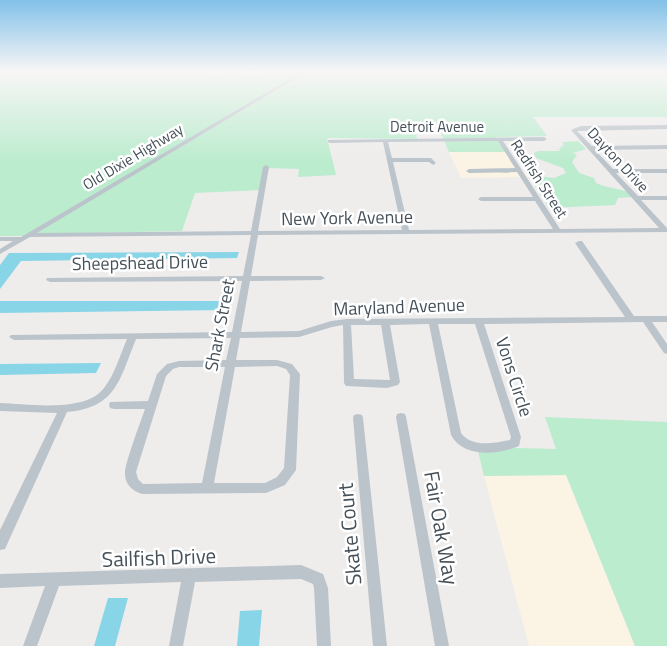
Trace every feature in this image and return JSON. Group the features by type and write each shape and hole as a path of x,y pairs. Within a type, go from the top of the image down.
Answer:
{"street":[{"name":"Old Dixie Highway","path":"0,252 255,101"},
{"name":"Dayton Drive","path":"666,230 574,130 576,128 667,127"},
{"name":"Redfish Street","path":"499,139 558,231"},
{"name":"Detroit Avenue","path":"330,140 544,139"},
{"path":"385,140 406,232"},
{"path":"590,148 667,148"},
{"path":"389,160 430,160 433,163"},
{"name":"Shark Street","path":"207,489 235,335 248,279 266,167"},
{"path":"469,171 518,170"},
{"path":"612,171 667,170"},
{"path":"636,198 667,198"},
{"path":"481,199 537,199"},
{"name":"New York Avenue","path":"0,239 25,237 666,230"},
{"path":"579,243 631,319"},
{"name":"Sheepshead Drive","path":"50,280 321,278"},
{"path":"645,319 667,351"},
{"name":"Maryland Avenue","path":"14,337 299,334 331,324 347,322 667,319"},
{"name":"Vons Circle","path":"434,321 456,436 465,446 510,445 515,443 516,437 478,320"},
{"path":"347,322 349,383 387,384 395,382 385,321"},
{"path":"0,407 64,408 86,406 97,401 107,394 133,336"},
{"path":"230,362 276,363 289,366 295,374 290,470 281,481 266,488 142,489 135,485 131,479 130,472 152,405 162,374 170,366 230,362"},
{"path":"114,405 152,405"},
{"path":"0,544 64,408"},
{"name":"Fair Oak Way","path":"401,417 442,646"},
{"name":"Skate Court","path":"358,418 380,646"},
{"name":"Sailfish Drive","path":"0,581 189,577 301,572 318,579 321,588 324,646"},
{"path":"176,646 189,577"},
{"path":"30,646 54,581"}],"shaded area":[{"path":"449,152 506,152 529,177 461,178"},
{"path":"566,475 635,646 529,646 484,476"}],"green space":[{"path":"0,101 254,101 24,236 0,236"},
{"path":"257,101 667,101 667,117 533,117 547,136 496,137 506,152 449,152 436,122 414,122 417,139 327,138 336,175 298,177 299,169 264,168 261,190 195,193 182,231 34,234"},
{"path":"578,141 586,149 573,153 577,155 572,162 579,173 594,178 596,183 601,185 635,195 618,198 615,205 549,208 528,175 554,178 566,173 563,168 536,158 534,153 538,151 560,151 559,149 564,144 562,142"},
{"path":"545,417 667,422 667,646 635,646 566,475 484,476 477,447 556,449"}],"water":[{"path":"239,252 237,258 21,261 0,289 0,265 9,253"},
{"path":"0,301 226,301 224,310 0,313"},
{"path":"101,363 96,373 0,375 0,364"},
{"path":"108,598 128,598 115,646 94,646"},
{"path":"262,610 259,646 237,646 240,611"}]}
